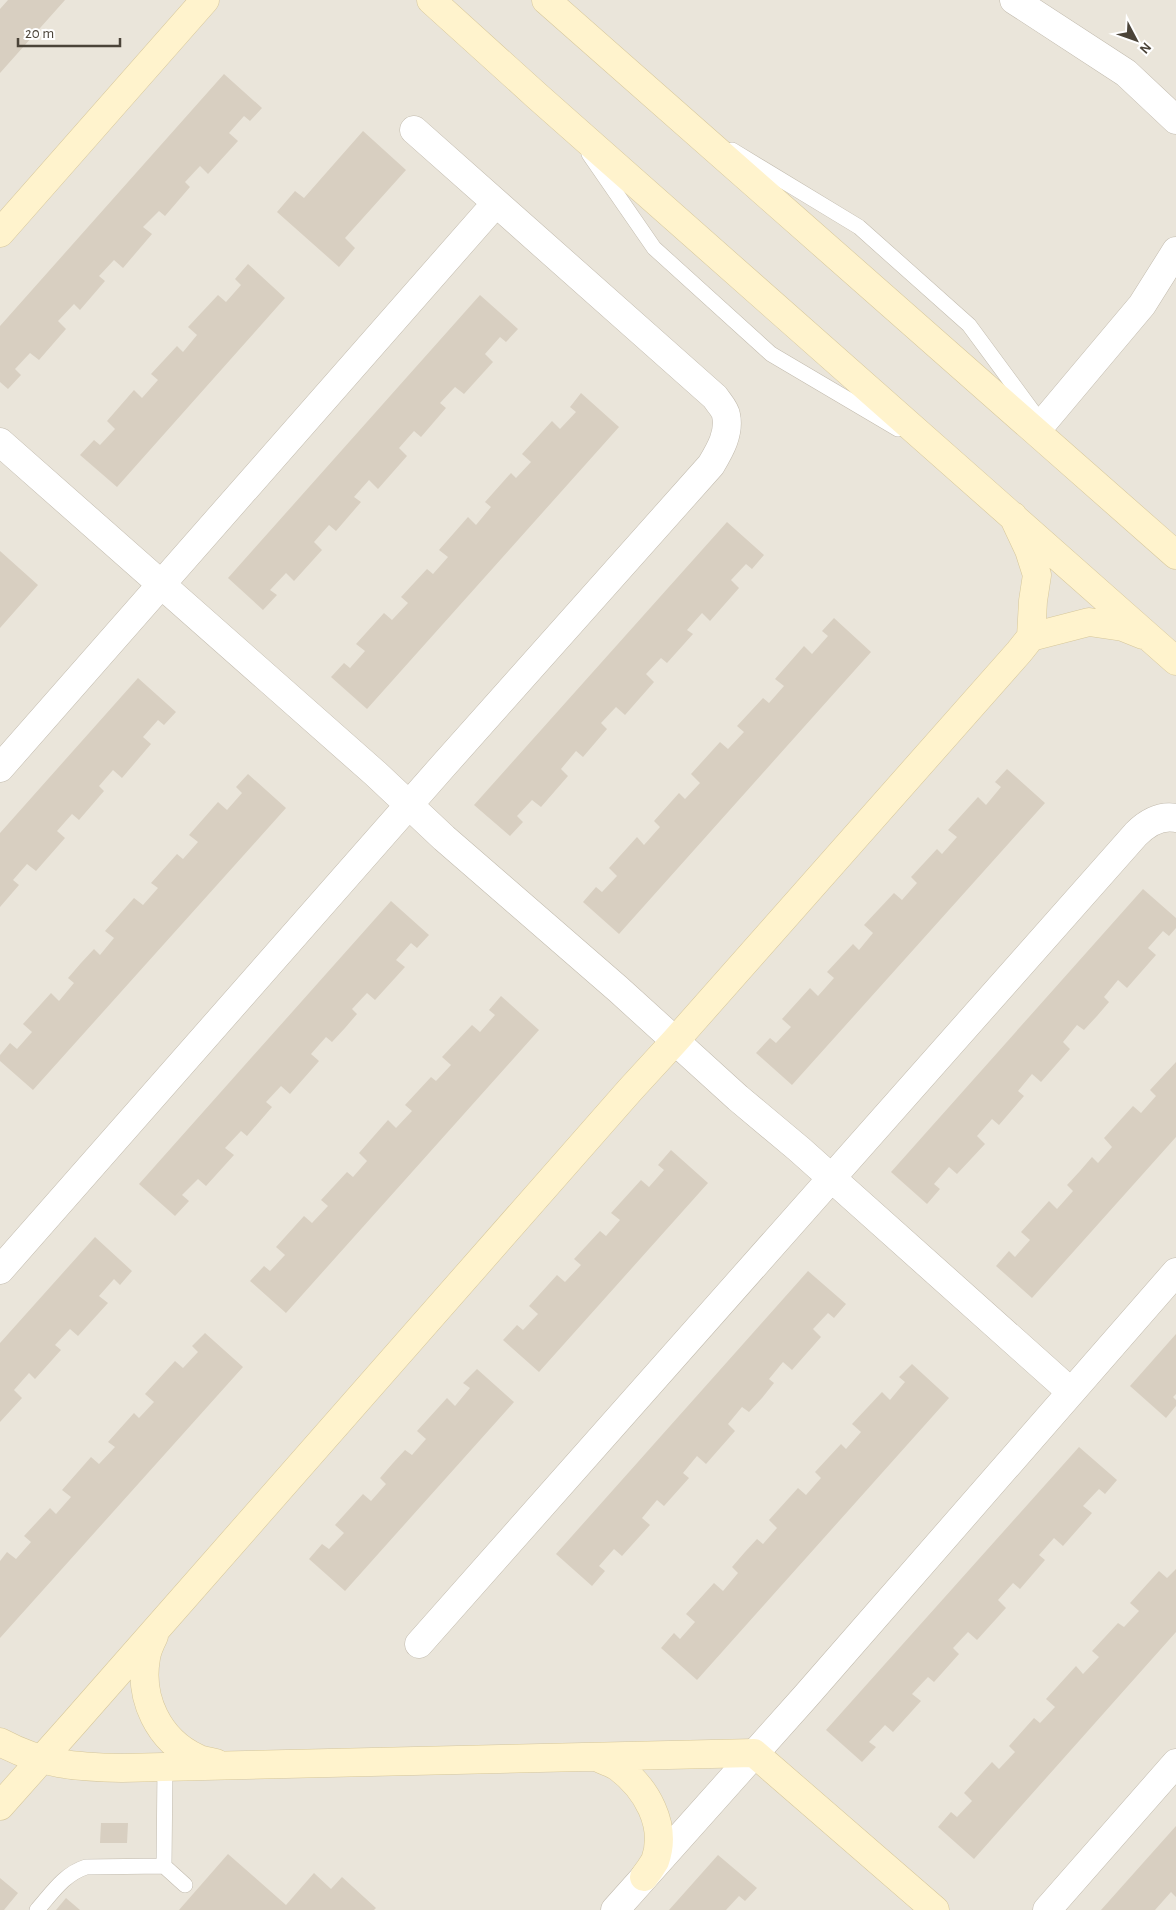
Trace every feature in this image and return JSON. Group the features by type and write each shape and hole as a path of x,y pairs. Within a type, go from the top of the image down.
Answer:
{"street":[{"path":"0,233 205,0"},
{"path":"431,0 1176,661"},
{"path":"546,0 1176,555"},
{"path":"1014,0 1126,73 1176,120"},
{"path":"0,1270 711,465 721,449 726,432 726,414 716,397 414,130"},
{"path":"0,768 496,203"},
{"path":"1042,424 1142,305 1176,251"},
{"path":"0,442 1071,1392"},
{"path":"1013,516 1030,550 1037,575 1031,637"},
{"path":"0,1806 1031,637 1089,622 1123,627 1152,640"},
{"path":"420,1644 830,1177 873,1132 1136,834 1152,821 1170,817 1176,818"},
{"path":"615,1910 754,1752 806,1696 1176,1272"},
{"path":"156,1630 146,1656 145,1687 153,1716 172,1741 191,1754 197,1758 228,1766"},
{"path":"0,1742 16,1751 41,1760 72,1767 165,1768 596,1758 685,1753 754,1752 935,1910"},
{"path":"596,1758 616,1766 632,1779 645,1794 654,1810 659,1843 654,1862 644,1877"},
{"path":"1047,1910 1176,1763"}],"lane":[{"path":"682,120 859,227 968,325 1070,462"},
{"path":"567,122 654,248 771,354 948,458"},
{"path":"164,1866 165,1768"},
{"path":"37,1910 61,1881 74,1870 86,1867 164,1866 186,1885"}],"shaded area":[{"path":"0,0 1176,0 1176,1910 0,1910"}],"building":[{"path":"8,0 65,0 0,73 0,9"},
{"path":"224,74 262,108 250,121 244,116 229,133 238,141 208,174 200,166 185,182 190,187 165,216 159,211 143,227 152,234 123,268 114,260 99,276 105,281 80,310 74,304 58,321 66,329 39,360 30,353 15,369 21,375 8,389 0,382 0,326"},
{"path":"363,131 406,170 345,238 355,248 339,267 277,212 295,191 304,198"},
{"path":"248,264 285,298 117,487 80,455 94,440 100,445 115,429 107,421 134,390 142,398 158,380 151,374 177,346 183,352 197,335 188,327 218,295 226,302 241,285 235,279"},
{"path":"480,295 518,329 506,342 500,337 485,354 493,362 464,394 455,387 440,403 446,408 421,437 414,431 399,448 407,456 378,489 369,480 354,497 361,502 336,531 329,525 314,542 322,550 294,581 286,573 270,590 277,595 263,610 228,578"},
{"path":"581,393 619,427 367,709 331,677 344,663 350,668 365,651 356,644 384,613 392,620 408,603 401,597 427,569 433,574 448,557 439,550 468,517 476,525 491,507 485,502 511,473 516,478 531,462 522,454 552,421 560,429 576,412 570,407"},
{"path":"727,522 764,555 752,569 746,564 731,580 739,588 710,621 702,613 687,630 693,634 667,663 661,658 646,674 654,682 625,715 616,707 601,723 607,729 583,757 576,751 561,769 568,776 541,807 532,800 517,816 523,822 510,836 474,805"},
{"path":"0,551 38,585 0,628"},
{"path":"834,618 871,652 619,934 583,902 596,887 602,892 617,876 609,868 637,837 644,845 660,827 654,821 679,793 685,799 700,783 691,774 720,742 728,749 744,732 737,726 763,698 769,703 784,686 775,679 804,646 812,654 828,636 822,631"},
{"path":"138,678 176,712 164,725 158,720 143,737 151,744 122,778 113,770 99,786 104,791 79,820 72,814 57,831 65,838 36,871 27,864 13,880 19,885 0,907 0,833"},
{"path":"1007,769 1045,803 792,1085 756,1053 770,1038 776,1043 791,1027 782,1019 810,988 818,996 834,978 827,972 853,944 859,950 873,933 864,925 894,893 902,900 917,883 911,877 937,849 942,854 957,837 948,830 978,797 986,805 1001,787 995,782"},
{"path":"248,774 286,808 33,1090 0,1061 0,1055 10,1043 17,1049 32,1032 23,1024 51,993 59,1001 74,983 68,978 94,949 100,955 114,938 105,931 134,898 143,905 158,888 151,883 177,854 183,859 198,842 189,835 218,802 227,810 242,793 236,787"},
{"path":"1143,889 1176,918 1176,928 1169,936 1163,931 1148,948 1156,955 1127,988 1118,980 1104,997 1109,1002 1097,1016 1084,1030 1077,1025 1063,1042 1070,1049 1041,1082 1032,1074 1018,1091 1024,1096 999,1125 992,1119 977,1136 985,1144 957,1174 949,1167 934,1184 940,1189 927,1204 891,1172"},
{"path":"391,901 429,935 417,948 411,943 396,960 405,967 375,1000 367,993 352,1009 357,1014 345,1028 332,1042 326,1037 311,1054 319,1061 290,1094 281,1086 266,1102 272,1107 247,1136 241,1131 225,1148 234,1155 206,1186 198,1179 182,1195 189,1201 175,1216 139,1184"},
{"path":"501,996 539,1030 286,1313 250,1281 264,1266 270,1271 285,1255 276,1247 304,1216 312,1223 328,1206 321,1200 347,1172 353,1177 367,1161 359,1153 388,1120 396,1128 412,1111 405,1105 431,1077 436,1081 451,1065 442,1057 472,1025 480,1032 495,1015 489,1010"},
{"path":"1176,1062 1176,1137 1032,1298 996,1266 1009,1251 1015,1257 1030,1240 1021,1232 1049,1201 1057,1209 1073,1191 1067,1185 1092,1157 1098,1163 1112,1147 1104,1138 1133,1106 1141,1113 1156,1096 1150,1090"},
{"path":"671,1150 708,1183 539,1372 503,1340 517,1325 523,1330 538,1314 529,1306 557,1275 565,1282 581,1265 574,1259 600,1231 606,1236 620,1220 611,1213 641,1180 649,1187 664,1170 658,1165"},
{"path":"95,1237 132,1271 120,1285 114,1279 99,1296 108,1303 78,1336 70,1329 55,1345 61,1350 35,1379 29,1373 14,1390 22,1398 0,1422 0,1343"},
{"path":"808,1271 846,1304 834,1318 828,1313 813,1329 821,1337 792,1370 783,1362 769,1379 774,1383 762,1398 749,1412 742,1407 728,1424 735,1431 706,1464 697,1456 683,1473 689,1478 664,1506 657,1500 642,1518 650,1525 622,1556 614,1549 599,1566 605,1571 592,1586 556,1554"},
{"path":"205,1333 243,1367 0,1638 0,1561 7,1552 16,1559 31,1542 24,1536 50,1508 56,1514 71,1497 62,1490 91,1457 99,1464 115,1447 108,1442 134,1413 139,1418 154,1402 145,1394 175,1361 183,1368 198,1352 192,1346"},
{"path":"1176,1334 1176,1394 1173,1397 1176,1400 1176,1406 1166,1418 1130,1386"},
{"path":"912,1364 949,1398 697,1680 661,1648 674,1633 680,1639 695,1622 686,1614 714,1583 723,1591 738,1573 732,1567 757,1539 763,1544 777,1528 769,1520 798,1488 806,1495 821,1478 815,1472 841,1444 846,1449 861,1432 852,1424 882,1392 890,1400 905,1382 899,1377"},
{"path":"477,1369 514,1402 345,1591 309,1559 322,1544 329,1549 344,1533 335,1525 363,1494 371,1501 386,1484 380,1478 393,1463 405,1450 412,1455 426,1439 417,1431 447,1398 455,1406 470,1388 463,1383"},
{"path":"1079,1447 1117,1480 1105,1494 1099,1489 1083,1506 1092,1513 1063,1546 1054,1538 1039,1555 1045,1560 1020,1589 1013,1583 998,1600 1006,1608 977,1640 968,1632 953,1648 959,1654 934,1682 928,1677 912,1694 921,1701 893,1732 885,1725 869,1742 876,1747 862,1762 826,1730"},
{"path":"1176,1569 1176,1632 974,1859 938,1827 951,1812 957,1817 972,1801 964,1793 992,1762 999,1769 1015,1752 1009,1746 1034,1718 1040,1723 1055,1707 1046,1699 1076,1666 1083,1674 1099,1657 1092,1651 1118,1623 1124,1627 1139,1611 1130,1603 1159,1571 1167,1578"},
{"path":"101,1823 128,1823 127,1843 100,1843"},
{"path":"1176,1826 1176,1897 1171,1892 1155,1910 1101,1910"},
{"path":"228,1854 286,1905 314,1873 331,1889 342,1877 376,1908 374,1910 179,1910"},
{"path":"718,1855 757,1888 745,1901 739,1896 726,1910 669,1910"},
{"path":"0,1878 18,1893 4,1910 0,1910"},
{"path":"66,1898 80,1910 56,1910"}]}
